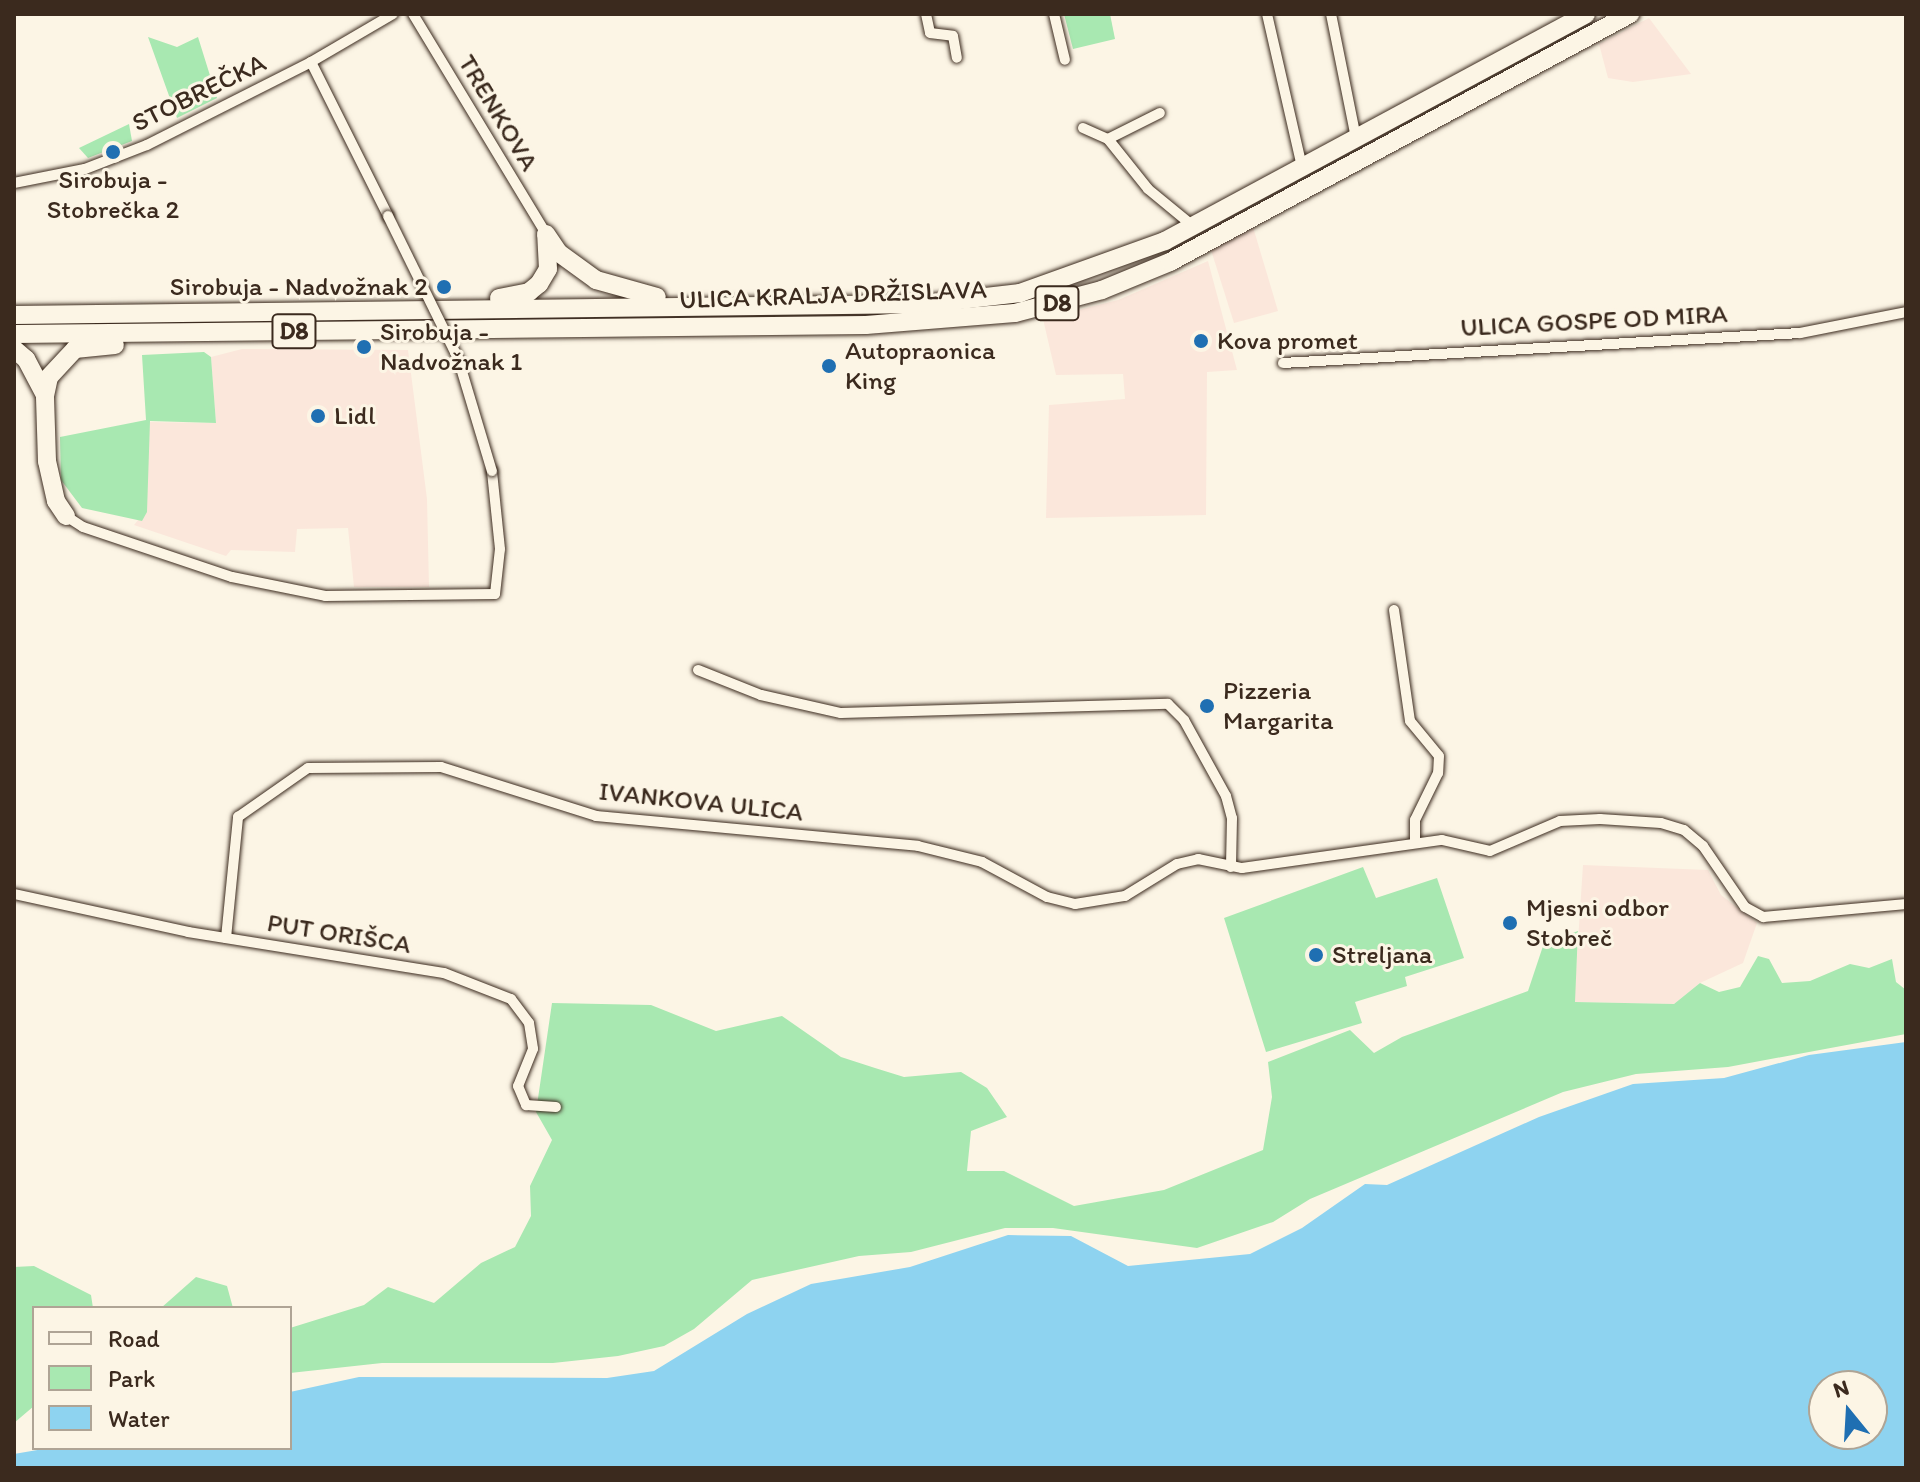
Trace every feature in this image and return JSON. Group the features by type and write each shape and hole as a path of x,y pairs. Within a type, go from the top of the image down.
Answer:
{"highway":[{"name":"ULICA KRALJA DRŽISLAVA","path":"14,315 925,304 1020,293 1109,265 1193,226 1586,14"},
{"name":"ULICA KRALJA DRŽISLAVA","path":"14,334 866,325 1030,310 1102,290 1170,262 1630,14"},
{"path":"546,234 559,253 596,280 648,296 678,297 690,306"},
{"path":"456,308 466,299 529,292 548,269 546,234"},
{"path":"45,396 57,364 75,349 145,343 171,332"},
{"path":"14,349 26,359 45,396 51,484 66,516"}],"street":[{"name":"STOBREČKA","path":"14,183 85,169 147,145 311,62 393,14"},
{"name":"TRENKOVA","path":"413,14 546,234"},
{"path":"926,14 930,33 953,36 957,58"},
{"path":"1054,14 1065,60"},
{"path":"1267,14 1302,167"},
{"path":"1331,14 1356,138"},
{"path":"66,516 83,527 232,577 325,596 495,594 500,549 492,471 458,358 311,62"},
{"path":"1108,139 1160,113"},
{"path":"1083,128 1108,139 1148,189 1193,226"},
{"name":"ULICA GOSPE OD MIRA","path":"1283,363 1800,333 1906,312"},
{"path":"1394,610 1410,721 1439,756 1438,773 1415,820 1415,841"},
{"path":"698,670 761,695 841,713 1168,704 1184,720 1226,796 1232,818 1231,867"},
{"name":"IVANKOVA ULICA","path":"226,938 238,817 308,768 441,767 596,816 918,846 982,862 1047,897 1075,904 1125,896 1187,861 1231,867 1415,841 1442,840 1490,851 1560,821 1661,823 1684,830 1703,846 1745,907 1763,917 1906,904"},
{"name":"PUT ORIŠCA","path":"14,894 226,938 444,973 511,999 529,1023 533,1049 518,1086 526,1105 556,1107"}],"shaded area":[{"path":"1649,18 1691,74 1633,82 1608,78 1599,44"},
{"path":"1253,227 1278,311 1234,323 1211,250"},
{"path":"1208,261 1237,370 1207,372 1206,515 1046,518 1049,405 1125,399 1123,374 1056,375 1043,319 1118,300"},
{"path":"242,349 408,350 427,499 429,587 354,587 348,528 297,529 295,552 231,550 226,556 134,525 143,514 148,422 216,423 211,357"},
{"path":"1583,865 1708,870 1721,895 1757,923 1743,963 1700,983 1674,1004 1574,1002"}],"green space":[{"path":"1064,14 1110,14 1115,39 1073,49"},
{"path":"148,37 177,47 198,37 217,98 177,118"},
{"path":"129,124 132,141 88,158 79,148"},
{"path":"204,352 211,357 216,423 150,421 147,512 142,521 82,508 61,480 60,437 146,420 142,355"},
{"name":"Streljana","path":"1363,867 1376,898 1437,878 1464,958 1405,977 1407,986 1355,1002 1362,1023 1266,1052 1224,918"},
{"path":"1578,931 1575,1002 1674,1004 1700,983 1719,992 1740,987 1758,956 1769,959 1782,983 1810,981 1850,964 1869,968 1892,959 1896,982 1906,990 1906,1034 1728,1067 1636,1074 1563,1092 1310,1199 1273,1222 1197,1248 1053,1228 1005,1228 911,1252 859,1256 752,1280 694,1329 664,1346 618,1356 553,1363 382,1363 292,1373 292,1327 364,1305 388,1287 434,1303 481,1263 515,1247 531,1216 530,1186 552,1140 536,1112 552,1003 651,1005 716,1031 782,1016 841,1057 875,1068 904,1077 961,1072 987,1088 1007,1117 971,1131 967,1171 1004,1171 1074,1206 1164,1190 1263,1150 1272,1097 1268,1062 1350,1030 1374,1053 1402,1037 1528,991 1544,943"},
{"path":"34,1266 91,1295 93,1306 32,1306 32,1408 14,1423 14,1267"},
{"path":"196,1277 227,1286 232,1306 163,1306"}],"water":[{"path":"1906,1042 1906,1468 14,1468 14,1454 37,1450 292,1450 292,1392 359,1377 607,1378 654,1371 747,1314 811,1284 910,1267 1008,1235 1071,1236 1128,1266 1250,1254 1302,1228 1365,1184 1387,1185 1539,1117 1633,1084 1724,1078 1809,1055"}],"place":[{"name":"Sirobuja - Stobrečka 2","path":"113,152"},
{"name":"Sirobuja - Nadvožnak 2","path":"444,287"},
{"name":"Kova promet","path":"1201,341"},
{"name":"Sirobuja - Nadvožnak 1","path":"364,347"},
{"name":"Autopraonica King","path":"829,366"},
{"name":"Lidl","path":"318,416"},
{"name":"Pizzeria Margarita","path":"1207,706"},
{"name":"Mjesni odbor Stobreč","path":"1510,923"},
{"name":"Streljana","path":"1316,955"}]}
